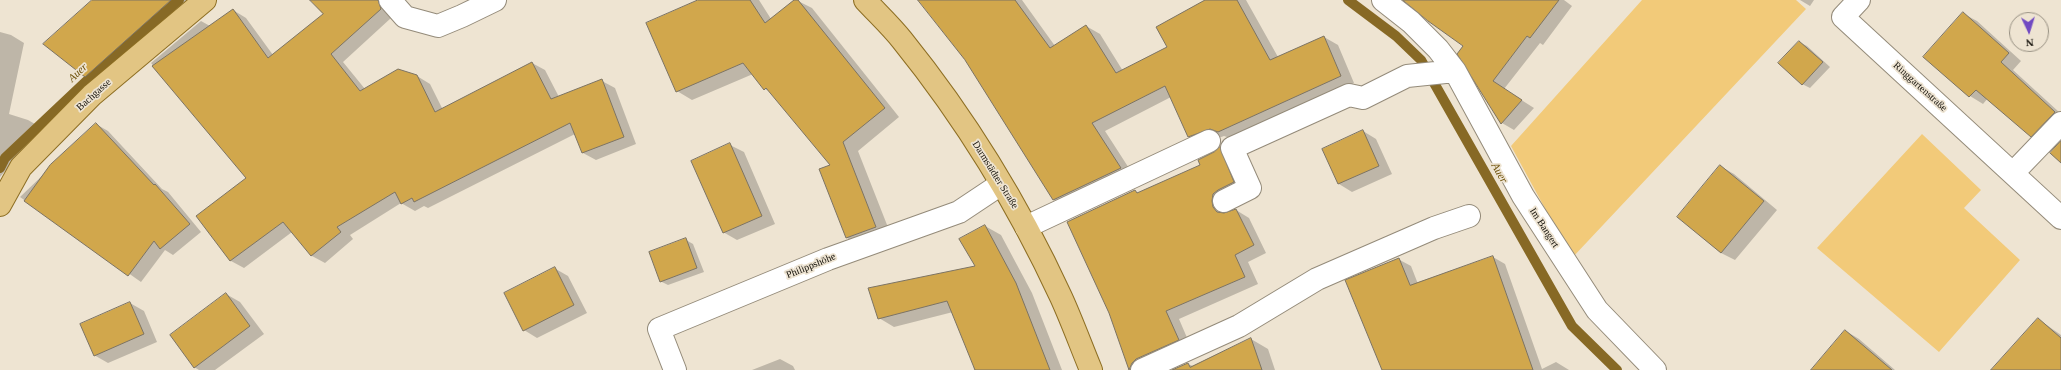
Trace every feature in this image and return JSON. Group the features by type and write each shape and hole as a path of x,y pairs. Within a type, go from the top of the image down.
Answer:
{"main road":[{"name":"Bachgasse","path":"0,205 21,167 87,100 205,0"},
{"name":"Darmstädter Straße","path":"865,0 901,39 954,110 1001,184 1026,227 1062,298 1091,370"}],"street":[{"path":"390,0 405,17 438,26 495,0"},
{"name":"Im Bangert","path":"1383,0 1411,22 1438,49 1436,73 1523,196 1597,310 1648,368"},
{"name":"Ringgartenstraße","path":"1858,0 1843,17 2061,218"},
{"path":"1224,201 1250,188 1232,148 1349,95 1363,98 1407,76 1436,73"},
{"path":"2013,173 2061,123"},
{"path":"1026,227 1209,141"},
{"name":"Philippshöhe","path":"675,370 659,329 828,259 959,212 1001,184"},
{"path":"1142,370 1239,326 1317,279 1434,228 1469,216"}],"shaded area":[{"path":"1642,0 1796,0 1806,9 1572,258 1511,146"},
{"path":"1922,134 1981,190 1964,208 2020,260 1939,352 1817,248"}],"building":[{"path":"92,0 171,0 85,77 43,44"},
{"path":"310,0 378,0 381,9 331,54 360,91 398,69 417,75 435,112 532,62 551,99 602,79 624,137 582,153 570,123 414,202 412,198 401,204 395,192 337,227 341,232 311,256 283,222 230,261 196,216 246,178 152,66 233,9 268,58 323,14"},
{"path":"698,0 750,0 765,23 794,0 798,0 885,108 843,142 876,227 846,238 819,169 830,165 766,88 764,90 743,63 676,92 646,23"},
{"path":"918,0 1015,0 1050,48 1086,25 1116,73 1167,47 1156,27 1205,0 1237,0 1270,60 1324,36 1341,76 1218,132 1210,129 1188,137 1165,86 1092,123 1121,168 1053,200 965,60"},
{"path":"1403,0 1559,0 1530,38 1527,36 1493,81 1522,100 1501,124 1457,54 1463,46 1428,21"},
{"path":"1963,12 2009,53 2001,62 2055,112 2031,137 1976,90 1969,97 1923,57"},
{"path":"1799,41 1823,62 1802,85 1778,63"},
{"path":"96,123 154,185 155,184 190,224 160,249 154,241 128,276 24,201 50,165"},
{"path":"1363,130 1379,166 1338,184 1322,149"},
{"path":"2061,141 2061,163 2050,153"},
{"path":"730,143 762,216 723,233 691,161"},
{"path":"1220,147 1234,182 1213,194 1213,207 1217,212 1224,213 1236,209 1254,245 1235,255 1245,277 1166,311 1179,340 1136,359 1132,363 1129,370 1109,313 1067,222 1135,190 1137,193 1200,165 1198,160 1214,152"},
{"path":"1720,165 1764,201 1721,253 1677,217"},
{"path":"985,225 1016,283 1050,370 975,370 947,301 878,319 868,288 975,266 959,239"},
{"path":"686,238 697,268 660,282 649,252"},
{"path":"1493,256 1533,370 1382,370 1345,280 1399,258 1410,285"},
{"path":"555,267 574,305 523,331 504,293"},
{"path":"226,293 250,326 194,368 170,335"},
{"path":"130,302 144,334 94,356 80,324"},
{"path":"2038,318 2061,338 2061,370 1991,370"},
{"path":"1845,330 1892,370 1811,370"},
{"path":"1251,338 1262,370 1172,370 1188,363 1190,367"}],"waterway":[{"name":"Auer","path":"0,168 5,158 93,75 179,0"},
{"name":"Auer","path":"1348,0 1396,36 1421,60 1572,326 1617,370"}]}
